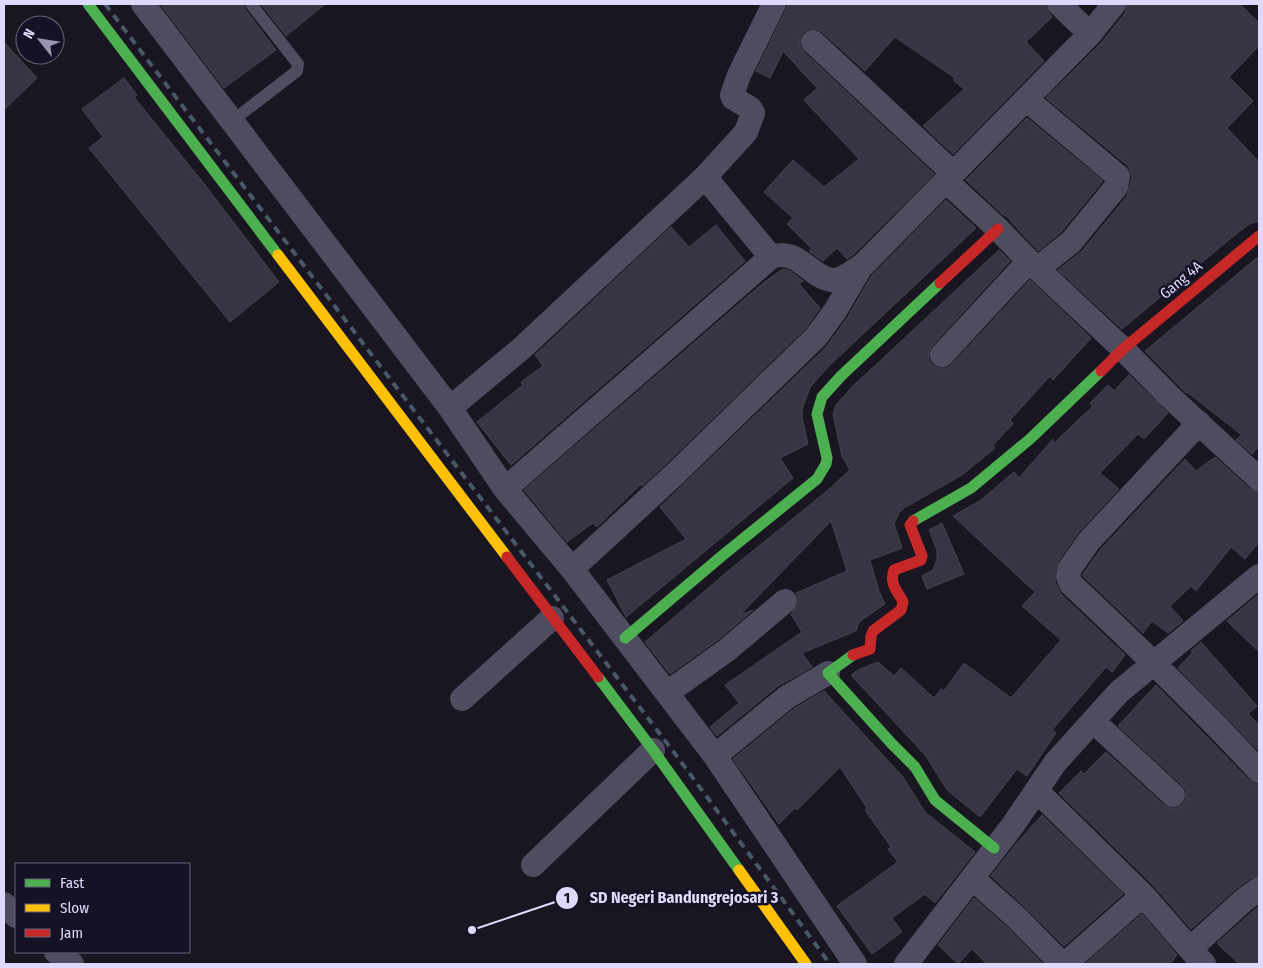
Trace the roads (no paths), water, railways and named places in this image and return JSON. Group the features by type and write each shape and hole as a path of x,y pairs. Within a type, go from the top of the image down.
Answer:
{"street":[{"path":"88,4 653,750 806,964"},
{"path":"143,4 450,408 505,489 572,569 714,756 855,964"},
{"path":"450,408 522,348 705,177 746,132 753,113 750,108 733,98 732,95 774,4"},
{"path":"1059,4 1090,34"},
{"path":"572,569 676,473 816,337 835,311 864,264 1090,34 1114,4"},
{"path":"813,42 950,177 1033,265 1259,479"},
{"path":"942,355 1033,265 1071,242 1116,187 1118,176 1026,99"},
{"path":"705,177 771,257"},
{"path":"625,638 817,479 828,458 817,414 822,397 841,376 998,229"},
{"name":"Gang 4A","path":"828,673 851,656 870,649 871,633 873,630 888,621 903,608 904,604 892,585 892,573 894,570 921,560 922,556 910,524 971,488 1030,439 1122,349 1259,236"},
{"path":"505,489 771,257 780,254 792,257 817,274 832,281 840,279 864,264"},
{"path":"1198,423 1089,542 1070,568 1068,577 1071,584 1154,662 1259,771"},
{"path":"912,962 1056,763 1119,692 1259,576"},
{"path":"666,693 726,650 785,601"},
{"path":"462,699 552,618"},
{"path":"714,756 787,697 828,673 915,767 935,800 994,848"},
{"path":"1093,721 1173,795"},
{"path":"533,865 653,750"},
{"path":"1037,791 1143,895 1197,957 1244,900 1259,889"},
{"path":"972,878 1017,918 1063,964 1143,895"},
{"path":"4,904 15,915"},
{"path":"57,953 72,964"}],"lane":[{"path":"232,121 297,70 298,64 251,4"}],"railway":[{"path":"105,4 679,759 830,964"}],"place":[{"name":"SD Negeri Bandungrejosari 3","path":"472,930"}]}
